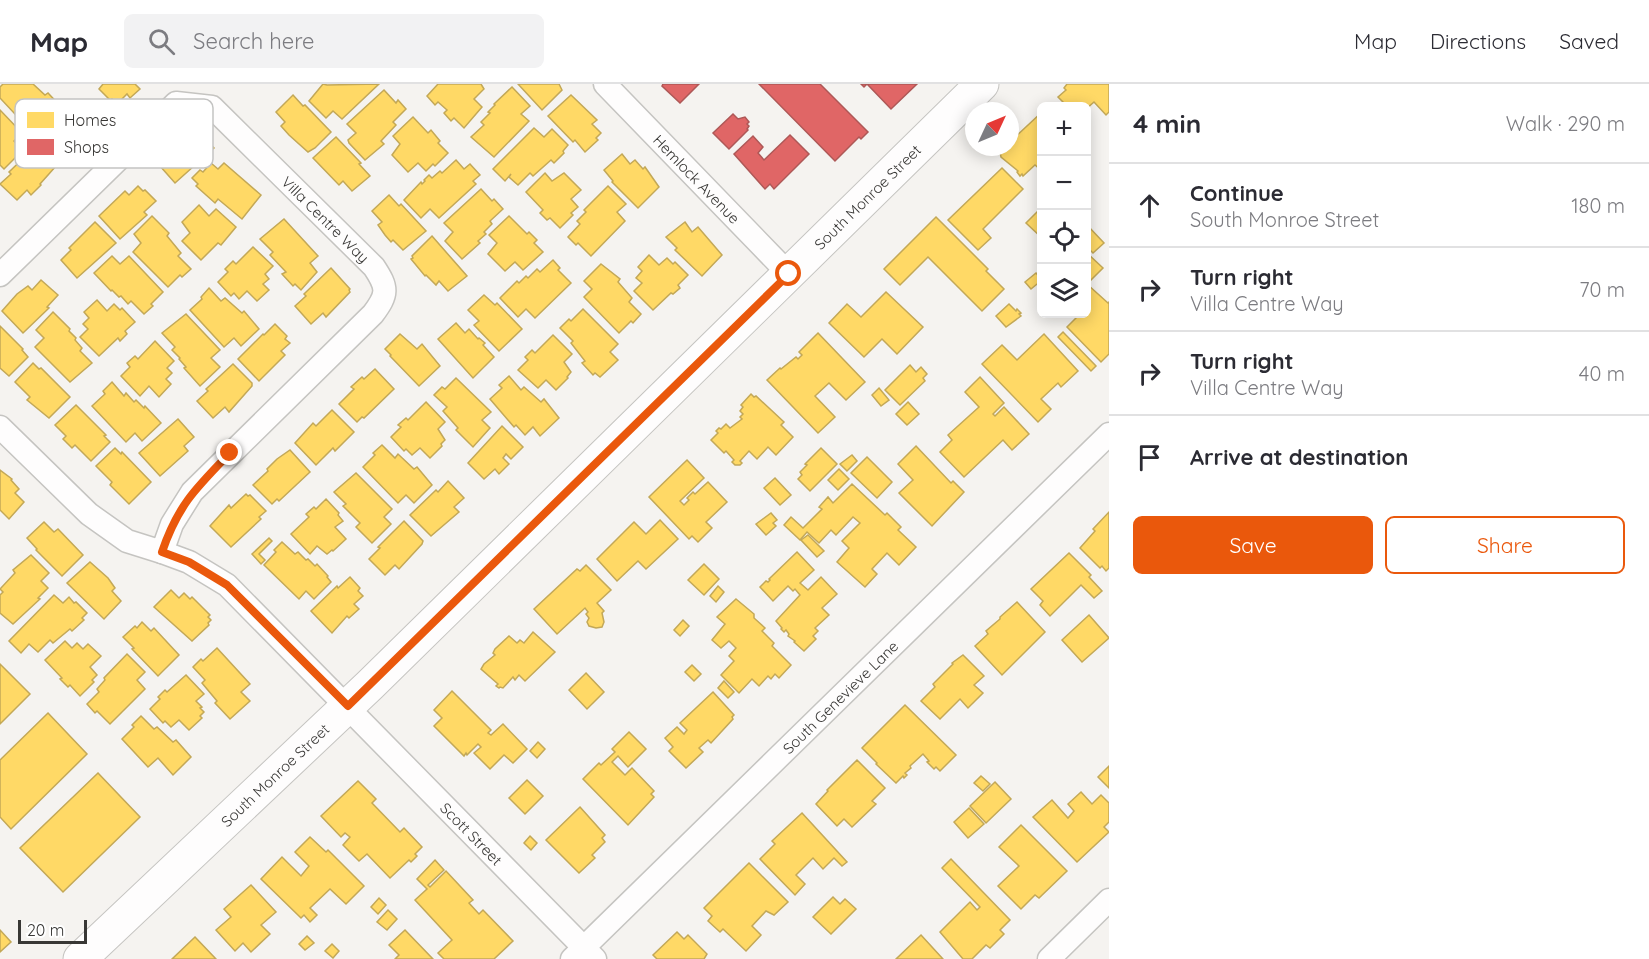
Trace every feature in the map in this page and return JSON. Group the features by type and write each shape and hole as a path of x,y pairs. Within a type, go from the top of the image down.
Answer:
{"main road":[{"name":"South Monroe Street","path":"80,959 348,706 982,84"}],"street":[{"name":"Hemlock Avenue","path":"604,84 789,274"},
{"name":"Villa Centre Way","path":"162,552 172,524 192,492 373,314 384,300 384,281 374,267 213,108"},
{"name":"Villa Centre Way","path":"0,276 110,168"},
{"path":"0,428 89,514 127,541 189,562 227,585 348,706"},
{"name":"South Genevieve Lane","path":"583,955 1109,434"},
{"name":"Scott Street","path":"348,706 583,955"},
{"path":"1049,959 1109,900"}],"building: Homes":[{"path":"3,84 33,84 45,95 48,93 54,99 15,99 15,114 0,98 0,87"},
{"path":"103,84 135,84 140,89 130,98 127,94 122,99 109,99 99,89"},
{"path":"323,84 379,84 342,119 333,111 326,118 309,101"},
{"path":"438,84 481,84 484,89 474,99 482,107 464,128 454,118 451,121 444,113 447,110 438,102 435,105 427,96"},
{"path":"518,84 559,84 562,90 542,110"},
{"path":"1067,84 1109,84 1109,112 1106,115 1094,102 1091,105 1091,102 1063,102 1058,97 1066,90 1064,88"},
{"path":"512,87 530,106 521,114 529,121 494,157 471,137 484,125 481,122 490,113 488,112 494,104"},
{"path":"384,90 396,103 398,100 406,109 393,122 396,125 381,141 384,144 365,160 349,143 348,140 356,133 347,124"},
{"path":"293,95 331,132 308,152 281,126 285,122 276,112"},
{"path":"571,95 597,120 592,124 601,133 596,138 598,140 585,152 548,116"},
{"path":"0,110 15,126 15,158 4,169 0,165"},
{"path":"413,117 428,133 431,130 440,141 438,143 448,153 435,166 433,164 426,171 418,163 408,172 392,155 400,144 393,136"},
{"path":"1037,117 1037,167 1035,165 1023,176 1022,174 1020,176 1018,171 1001,156 1019,156 1019,133"},
{"path":"534,128 544,137 552,129 568,145 564,153 554,163 551,160 533,176 530,173 518,185 509,177 511,174 505,181 493,169"},
{"path":"336,137 370,176 352,191 343,181 339,185 313,158"},
{"path":"622,154 630,164 635,160 643,169 645,167 659,187 638,208 612,182 604,170"},
{"path":"456,160 464,169 470,164 480,175 473,181 476,184 439,218 430,209 421,218 404,200 429,175 432,178 440,171 442,173"},
{"path":"224,163 261,195 242,219 218,199 215,203 196,186 198,184 192,178 200,170 203,172 207,168 213,168 213,165 218,169"},
{"path":"15,166 54,168 31,195 27,190 17,200 0,184 11,174 9,172"},
{"path":"162,168 192,168 175,183"},
{"path":"1002,168 1023,189 983,229 991,238 978,250 948,220"},
{"path":"545,173 552,181 564,173 581,190 571,199 578,207 560,228 550,218 547,220 540,213 543,210 526,192"},
{"path":"138,186 156,201 144,212 147,215 120,239 99,216 125,191 129,195"},
{"path":"608,186 626,204 617,212 625,221 591,256 568,237 580,224 577,221 586,212 584,210"},
{"path":"481,189 503,209 490,221 492,224 478,241 480,243 462,259 445,241 453,232 444,223"},
{"path":"389,195 399,206 401,204 426,231 403,250 385,235 378,225 382,222 372,211"},
{"path":"199,205 209,216 216,209 236,227 221,245 218,243 201,260 182,241 190,233 182,222"},
{"path":"1037,212 1037,233 1026,223"},
{"path":"152,216 169,233 167,236 181,253 178,256 191,269 182,277 180,275 168,287 133,252 141,243 134,234"},
{"path":"509,216 527,234 529,232 537,240 534,243 543,252 523,270 515,262 505,271 488,254 497,243 489,235"},
{"path":"936,217 988,269 986,271 1004,289 982,311 928,257 900,285 884,269"},
{"path":"284,219 318,256 310,263 317,272 301,290 295,284 293,286 282,274 286,272 270,255 273,252 260,239"},
{"path":"95,222 116,243 77,278 61,260 71,250 69,248"},
{"path":"685,222 692,232 698,227 722,255 702,276 675,250 677,248 666,237"},
{"path":"1091,229 1104,243 1093,253 1091,251"},
{"path":"432,236 467,276 448,291 439,281 436,285 425,276 411,259"},
{"path":"253,247 273,266 265,274 269,279 263,284 269,290 257,301 247,291 239,299 234,293 231,296 218,282 228,272 225,269 233,261 236,264"},
{"path":"649,255 659,265 667,258 673,264 675,262 688,275 678,285 680,288 673,294 671,293 653,310 634,291 642,283 636,278 642,271 638,267"},
{"path":"112,256 120,264 129,256 163,292 144,314 131,301 128,304 121,296 111,291 94,273"},
{"path":"1091,257 1103,268 1091,280"},
{"path":"553,260 560,268 558,270 571,283 535,318 526,309 518,317 500,298 517,281 519,283 526,276 528,278 537,269 540,272"},
{"path":"601,264 620,279 618,282 632,298 629,302 641,314 619,333 584,297 592,289 584,281"},
{"path":"331,268 350,289 350,292 326,317 323,313 311,324 295,306"},
{"path":"1037,274 1037,284 1031,289 1025,282"},
{"path":"41,280 58,295 47,307 49,308 23,333 2,311 17,294 28,286 32,290"},
{"path":"209,288 221,301 225,298 242,313 244,311 259,329 241,346 234,338 224,347 190,310 202,299 201,297"},
{"path":"1091,288 1109,302 1109,354 1101,362 1067,327 1076,318 1091,318"},
{"path":"886,292 923,327 897,354 882,339 864,357 829,323 847,304 861,317"},
{"path":"484,295 495,305 497,303 522,329 499,351 474,325 479,321 468,310"},
{"path":"97,300 107,311 114,304 120,310 122,308 135,322 125,331 127,334 120,341 118,338 99,356 80,337 88,329 83,324 89,318 84,312"},
{"path":"1009,304 1021,313 1019,314 1021,316 1006,327 996,316"},
{"path":"583,309 618,344 610,352 618,360 600,377 595,373 593,375 582,363 585,361 571,343 573,341 560,328"},
{"path":"53,312 70,329 69,331 82,348 80,351 92,363 70,382 35,347 44,338 36,330"},
{"path":"186,314 220,350 211,358 220,367 200,386 184,368 186,367 172,350 175,347 162,333"},
{"path":"456,323 465,333 469,329 485,343 483,345 494,357 473,378 438,339"},
{"path":"275,324 287,336 285,339 290,343 281,351 285,355 259,381 238,359"},
{"path":"0,326 28,357 9,376 0,368"},
{"path":"1063,332 1096,366 1091,371 1058,337"},
{"path":"818,333 865,382 846,400 829,383 815,396 835,417 818,433 767,380 796,357 798,359 802,355 799,352"},
{"path":"400,334 417,349 422,344 440,366 419,386 385,349"},
{"path":"1044,334 1078,371 1061,387 1058,383 1041,399 1051,409 1038,422 982,364 1002,345 1017,360"},
{"path":"553,335 572,354 564,362 571,372 556,390 546,380 538,388 518,370 528,360 525,357 532,350 535,353"},
{"path":"155,341 174,361 167,368 172,373 166,379 171,384 159,397 149,386 140,396 121,376 130,367 127,363 135,356 138,359"},
{"path":"33,363 70,397 49,418 27,400 30,397 15,382"},
{"path":"233,364 252,383 252,386 229,412 225,407 213,418 197,401 208,391 206,389"},
{"path":"910,365 916,372 921,367 927,374 923,378 925,381 900,405 885,390"},
{"path":"375,369 394,389 357,422 339,404 354,389 351,387"},
{"path":"509,376 521,390 524,387 541,402 544,399 559,418 540,436 533,427 525,435 516,425 514,427 490,399 502,388 499,385"},
{"path":"980,377 1004,403 993,414 995,416 1004,407 1029,434 1012,450 1003,440 964,477 940,452 952,440 948,435 979,407 965,392"},
{"path":"456,378 491,412 482,420 490,428 473,447 456,430 458,428 443,411 447,407 434,395 442,387 445,389"},
{"path":"112,382 124,396 126,393 134,402 136,400 144,408 145,406 161,423 142,441 135,433 126,442 92,406 105,394 103,391"},
{"path":"879,388 889,400 881,406 872,395"},
{"path":"751,394 784,422 781,425 793,437 776,455 768,447 757,459 749,451 740,461 742,463 740,465 735,465 732,462 734,460 726,451 724,453 711,440 718,433 716,431 719,428 721,429 726,424 730,428 742,419 740,417 743,414 740,411 743,407 741,405"},
{"path":"426,402 445,422 438,429 445,440 430,458 420,448 412,455 406,449 404,451 391,437 401,427 398,425 406,418 408,420"},
{"path":"908,402 919,414 907,425 896,414"},
{"path":"76,405 110,442 91,461 75,445 72,448 63,439 66,436 55,425"},
{"path":"332,410 354,432 335,451 333,448 316,465 295,443 313,423 316,426"},
{"path":"178,419 194,437 184,446 188,451 160,476 139,453"},
{"path":"502,426 523,447 511,459 506,454 503,458 509,464 499,474 495,469 484,479 468,463"},
{"path":"382,445 395,458 398,454 414,469 417,467 432,485 414,503 406,495 398,503 363,467"},
{"path":"916,446 951,483 953,481 964,492 932,526 899,493 913,480 898,464"},
{"path":"115,448 121,454 122,452 151,482 129,504 110,485 112,482 96,466"},
{"path":"821,448 837,464 810,491 798,479 802,475 800,472 807,465 805,464"},
{"path":"290,450 310,472 279,501 277,499 272,504 253,485 277,459"},
{"path":"852,455 857,461 847,471 840,464"},
{"path":"867,457 892,482 877,498 851,473"},
{"path":"687,460 704,478 680,501 684,505 693,492 695,494 708,482 727,502 706,522 712,528 698,542 692,536 689,539 649,497"},
{"path":"839,469 849,479 838,490 828,480"},
{"path":"0,470 12,479 19,489 15,493 24,502 9,519 0,510"},
{"path":"356,473 392,509 384,517 391,524 372,543 356,527 360,523 343,506 346,504 334,492"},
{"path":"775,478 791,495 780,505 764,488"},
{"path":"448,481 464,498 454,507 459,512 431,536 410,515"},
{"path":"852,484 885,515 887,513 901,527 898,530 916,547 899,565 887,553 872,569 877,574 865,587 837,562 849,548 842,541 860,523 853,517 836,535 831,530 819,543 807,532 800,540 784,525 791,517 803,528 822,509 819,507 828,497 833,503"},
{"path":"246,494 250,495 266,511 259,517 261,519 231,547 210,526 229,505 231,508"},
{"path":"326,499 343,521 335,527 346,539 327,554 317,546 310,554 291,534 309,517 306,514 314,507 316,509"},
{"path":"1109,512 1109,568 1106,571 1080,548"},
{"path":"771,513 777,520 773,523 776,526 766,535 756,524"},
{"path":"660,520 678,539 646,569 638,561 617,581 597,559 634,522 646,534"},
{"path":"404,521 423,541 422,544 399,569 395,565 385,575 369,559"},
{"path":"44,522 54,532 58,529 83,555 62,576 27,538"},
{"path":"808,535 824,551 817,557 801,540"},
{"path":"269,538 272,541 259,554 265,560 261,564 252,554"},
{"path":"282,542 295,554 298,552 315,566 317,564 328,576 331,582 314,599 306,591 299,599 264,565"},
{"path":"797,552 814,570 800,583 808,590 821,577 837,594 822,608 829,615 815,628 818,631 813,636 816,639 804,651 788,636 786,630 784,632 781,629 776,621 800,595 788,586 773,601 760,587 766,581 768,582"},
{"path":"1069,553 1091,575 1089,577 1102,591 1094,598 1081,585 1050,616 1040,605 1043,601 1031,589"},
{"path":"31,555 49,573 41,581 48,588 38,598 40,599 13,624 0,613 0,595 3,592 0,589 15,573 13,570"},
{"path":"90,562 108,578 115,588 112,591 121,601 104,619 67,583"},
{"path":"704,564 719,579 704,595 688,580"},
{"path":"586,565 611,590 597,603 604,611 602,627 589,626 587,622 589,618 586,614 588,612 585,608 557,634 534,609 577,569 580,571"},
{"path":"350,577 360,588 358,591 363,596 354,604 359,609 349,618 347,616 332,633 311,611"},
{"path":"718,586 724,592 716,602 710,596"},
{"path":"171,590 179,598 184,593 190,599 192,597 210,615 209,625 192,641 154,607"},
{"path":"54,595 63,603 69,597 74,603 76,602 87,613 82,618 84,620 53,643 50,640 38,652 29,644 21,653 9,641"},
{"path":"736,599 754,614 754,618 765,628 762,631 774,643 772,646 791,665 779,678 775,674 771,679 768,676 759,686 752,679 739,693 721,675 734,661 729,656 736,648 729,641 721,648 712,640 725,624 717,617"},
{"path":"1017,602 1045,632 1002,675 975,646 988,634 986,631"},
{"path":"1089,615 1109,638 1082,662 1062,640"},
{"path":"683,620 689,626 680,636 674,630"},
{"path":"142,622 151,631 154,628 179,655 158,676 123,637"},
{"path":"533,632 555,652 525,681 519,675 515,680 513,677 503,688 499,688 496,686 498,684 481,669 484,664 495,655 493,653 495,649 509,636 517,643 520,640 524,643"},
{"path":"65,641 72,648 77,643 83,649 88,644 101,656 90,667 97,675 92,680 94,682 80,696 70,685 68,687 60,679 62,678 45,660"},
{"path":"217,648 250,684 241,692 250,701 230,719 215,703 217,701 202,683 205,680 193,667"},
{"path":"127,654 145,672 137,680 145,689 110,724 87,704 99,692 97,689 105,680 104,678"},
{"path":"963,655 984,676 974,685 983,693 968,708 960,699 940,719 921,701 935,687 933,684 952,663"},
{"path":"0,664 30,694 0,724"},
{"path":"692,665 701,674 694,681 685,672"},
{"path":"586,673 604,692 587,709 569,690"},
{"path":"186,675 204,694 196,701 204,712 200,716 202,718 189,730 179,720 171,727 165,721 163,723 150,709 165,690 167,692"},
{"path":"724,681 734,692 728,698 718,688"},
{"path":"452,691 491,730 488,733 491,735 503,724 527,749 513,763 504,755 490,769 474,753 481,747 478,744 464,756 434,726 442,718 434,710"},
{"path":"713,692 734,715 733,719 711,743 708,740 699,748 703,752 686,768 669,751 673,747 665,738 677,727 684,734 687,730 680,723"},
{"path":"905,705 956,755 940,771 927,762 929,761 923,754 910,766 911,768 905,773 907,775 896,783 862,748"},
{"path":"48,713 87,754 11,829 0,817 0,760"},
{"path":"141,716 154,729 157,727 173,742 176,740 191,757 173,775 158,758 148,767 122,739"},
{"path":"629,732 646,749 628,767 618,756 612,762 625,775 632,768 654,791 651,794 654,797 628,825 583,779 599,763 601,765 615,752 612,749"},
{"path":"538,742 545,749 537,758 530,751"},
{"path":"857,760 885,788 872,801 876,804 852,827 844,819 837,826 816,804"},
{"path":"1109,766 1109,788 1098,777"},
{"path":"98,773 140,817 63,892 20,848"},
{"path":"981,776 990,784 983,791 974,783"},
{"path":"527,780 543,796 525,814 509,798"},
{"path":"358,781 376,799 372,803 400,832 404,828 422,847 411,862 409,860 390,878 367,854 359,861 343,845 350,837 345,833 341,837 321,816"},
{"path":"995,782 1011,799 986,823 970,806"},
{"path":"1081,792 1092,804 1101,795 1109,803 1109,822 1104,827 1109,832 1077,862 1033,817 1052,800 1068,818 1074,811 1068,804"},
{"path":"580,807 605,835 602,838 605,842 592,855 595,858 579,873 546,840"},
{"path":"969,808 984,824 968,838 954,822"},
{"path":"802,813 847,862 842,866 834,858 823,869 813,858 796,875 805,884 795,895 760,859 775,844 772,841"},
{"path":"1021,825 1067,871 1039,898 1035,895 1021,909 998,886 1019,866 999,847"},
{"path":"530,836 537,843 531,850 524,843"},
{"path":"310,837 326,852 328,850 364,886 346,904 330,889 310,908 317,915 310,922 304,915 301,918 261,879 282,857 301,876 309,866 295,852"},
{"path":"951,859 1010,920 1000,930 1004,934 990,948 986,945 972,959 963,959 940,932 970,902 977,910 980,907 942,868"},
{"path":"435,860 444,870 428,885 430,887 446,871 473,900 469,903 479,914 483,910 513,941 494,959 444,959 438,953 452,940 415,900 427,889 417,879"},
{"path":"749,863 788,902 774,915 766,911 752,926 761,935 746,951 723,929 720,932 708,921 712,916 704,908"},
{"path":"251,885 276,912 261,925 270,934 251,952 243,943 235,951 216,930 231,917 224,909"},
{"path":"833,897 840,904 845,899 856,909 831,934 813,917"},
{"path":"379,898 386,905 378,914 371,907"},
{"path":"388,910 397,919 387,930 377,922"},
{"path":"0,930 11,942 0,952"},
{"path":"405,930 433,959 395,959 399,955 389,945"},
{"path":"677,932 684,939 688,935 707,954 704,959 657,959 653,955"},
{"path":"921,935 943,959 896,959"},
{"path":"307,936 314,943 305,950 299,944"},
{"path":"195,937 216,959 172,959"},
{"path":"332,944 339,951 333,958 325,951"}],"building: Shops":[{"path":"663,84 699,84 680,103 662,86"},
{"path":"759,84 820,84 868,132 861,139 859,137 835,161"},
{"path":"867,84 917,84 891,109"},
{"path":"733,114 738,119 745,117 749,126 748,130 729,149 713,133"},
{"path":"790,135 809,154 774,189 770,184 765,189 734,154 753,136 763,147 758,153 764,160"}],"route":[{"path":"230,453 192,492 172,524 162,552 189,562 227,585 348,706 789,274"}]}
